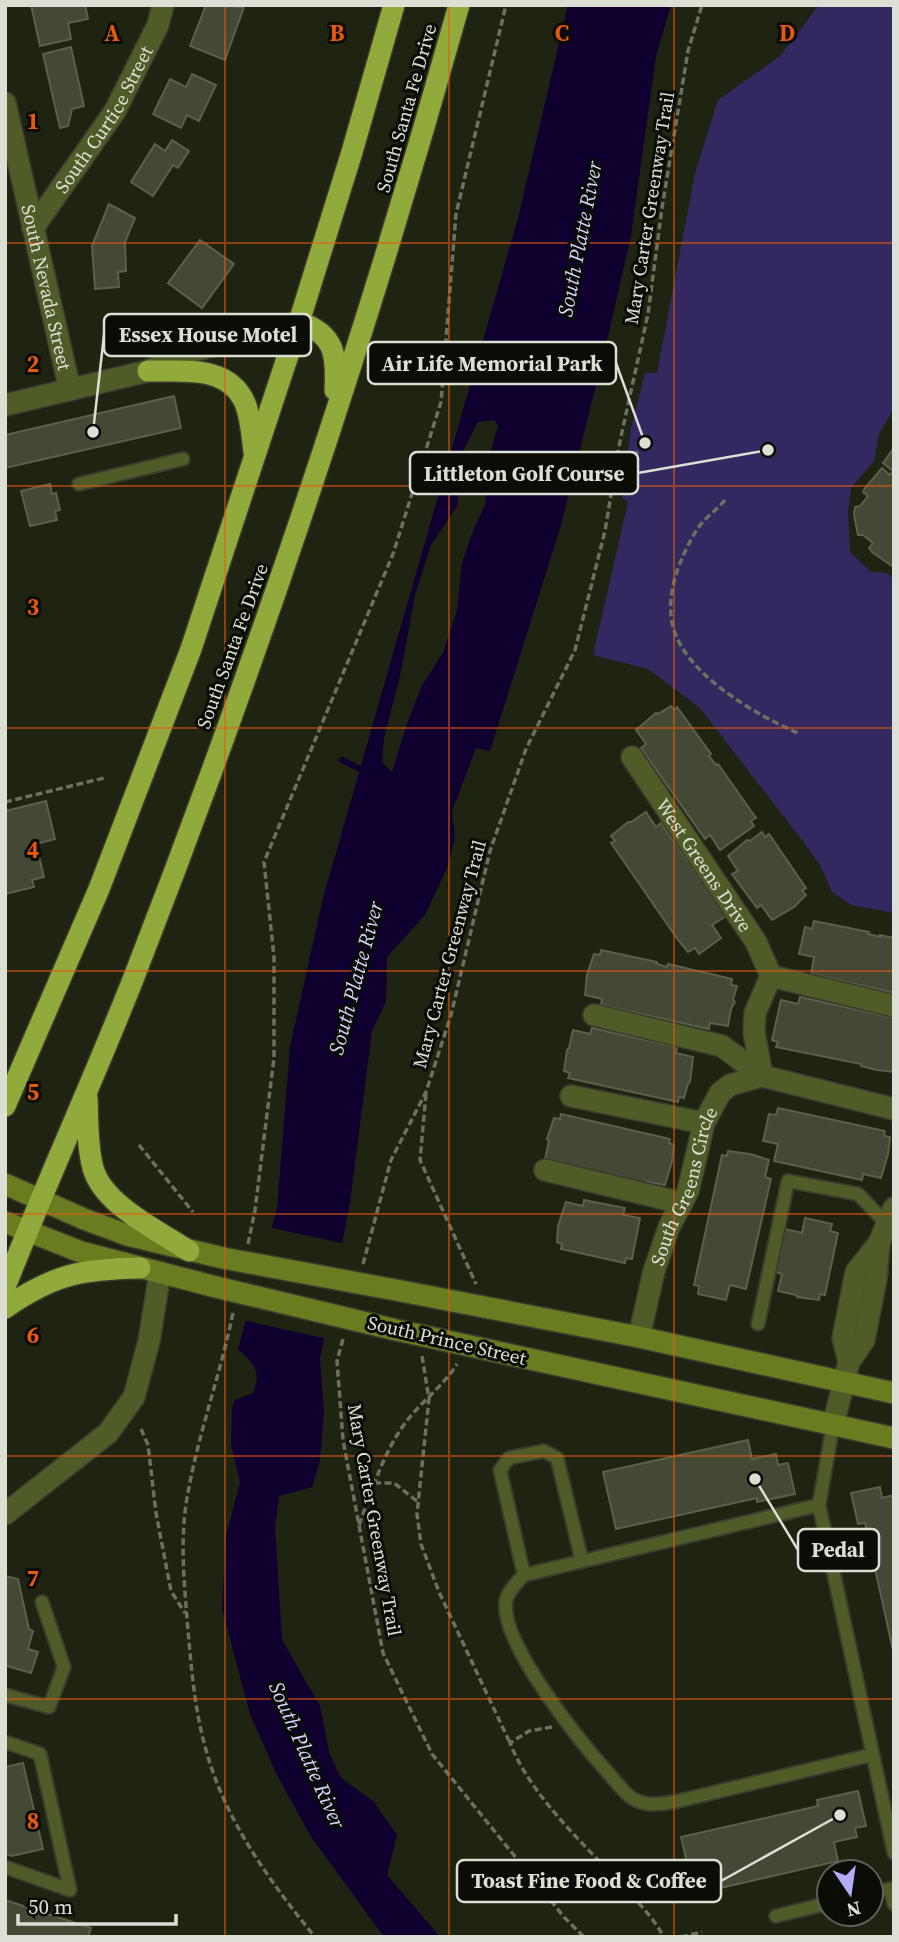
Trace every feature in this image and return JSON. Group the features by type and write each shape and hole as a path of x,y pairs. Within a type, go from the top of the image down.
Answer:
{"highway":[{"name":"South Santa Fe Drive","path":"5,1105 94,902 191,649 299,323 394,5"},
{"name":"South Santa Fe Drive","path":"5,1287 135,975 282,574 391,241 458,5"},
{"path":"299,323 319,331 331,345 335,366 334,417"},
{"path":"148,371 203,372 217,375 229,383 239,392 244,403 255,456"},
{"path":"5,1082 27,1058"},
{"path":"87,1094 91,1160 100,1185 117,1204 190,1251"},
{"path":"5,1308 33,1289 69,1274 100,1268 150,1270"}],"street":[{"name":"South Curtice Street","path":"33,228 115,111 158,25 163,5"},
{"name":"South Nevada Street","path":"5,103 70,390"},
{"path":"5,405 148,371 183,354 299,323"},
{"name":"West Greens Drive","path":"632,757 756,942 771,976"},
{"path":"762,1076 754,1032 755,1013 771,976 894,1006"},
{"path":"594,1015 722,1046 762,1076 894,1109"},
{"name":"South Greens Circle","path":"639,1337 654,1271 669,1227 688,1191 704,1123 720,1093 730,1085 762,1076"},
{"path":"571,1096 704,1123"},
{"path":"545,1170 682,1203"},
{"name":"South Prince Street","path":"5,1184 127,1235 190,1251 639,1337 846,1372 894,1393"},
{"name":"South Prince Street","path":"5,1222 27,1233 81,1252 216,1287 894,1438"},
{"path":"833,1424 846,1372 864,1340 888,1231"},
{"path":"5,1514 108,1433 134,1397 149,1341 150,1270"}],"lane":[{"path":"79,484 183,459"},
{"path":"758,1324 788,1181 858,1194 888,1231"},
{"path":"833,1424 819,1505 871,1755 891,1829 894,1853"},
{"path":"524,1575 500,1470 509,1458 544,1451 557,1458 582,1561"},
{"path":"819,1505 524,1575 512,1588 506,1602 508,1620 513,1636 546,1694 591,1754 630,1797 648,1805 674,1802 871,1755"},
{"path":"5,1695 49,1707 64,1667 42,1602"},
{"path":"5,1742 40,1754 70,1890 5,1867"},
{"path":"892,1888 894,1904"},
{"path":"776,1916 815,1906"}],"path":[{"path":"247,1249 255,1210 274,1058 274,957 264,862 393,554 441,402 456,214 506,5"},
{"name":"Mary Carter Greenway Trail","path":"361,1271 391,1160 426,1092 451,1015 490,851 526,749 575,650 605,531 648,314 688,51 702,5"},
{"path":"615,471 645,443"},
{"path":"725,500 697,529 675,575 672,602 674,629 686,652 719,686 758,714 798,733"},
{"path":"5,802 104,778"},
{"path":"426,1092 420,1160 475,1279"},
{"path":"139,1145 193,1212"},
{"path":"233,1313 199,1436 182,1547 195,1704 206,1753 247,1842 277,1891 315,1937"},
{"name":"Mary Carter Greenway Trail","path":"344,1335 337,1361 343,1440 383,1653 432,1754 564,1917 584,1937"},
{"path":"422,1352 429,1399 417,1514 422,1544 439,1592 510,1743 537,1793 618,1882 643,1905 664,1937"},
{"path":"359,1527 380,1465 404,1424 447,1380 460,1360"},
{"path":"141,1429 148,1446 156,1513 171,1591 187,1614"},
{"path":"374,1483 394,1483 418,1502"},
{"path":"510,1743 529,1731 569,1724"},
{"path":"681,1937 702,1932"}],"shaded area":[{"path":"819,5 894,5 894,408 879,434 874,461 851,488 848,511 850,552 871,572 887,573 894,579 894,913 851,905 832,892 820,865 699,707 648,669 593,655 628,502 622,498 631,428 645,373 657,373 695,173 718,100 780,56"}],"water":[{"name":"South Platte River","path":"568,5 671,5 656,56 631,236 561,525 490,751 476,748 452,811 455,838 447,868 425,915 387,957 386,1001 372,1031 350,1202 320,1359 324,1412 320,1460 312,1487 279,1496 275,1527 282,1640 320,1706 329,1752 340,1777 373,1801 397,1835 387,1875 440,1937 384,1937 310,1835 277,1775 250,1714 222,1608 226,1536 240,1482 231,1444 232,1408 235,1400 253,1393 256,1385 255,1368 238,1349 277,1209 290,1047 323,898 518,218","holes":["494,420 498,426 484,474 486,503 462,563 457,610 443,653 422,685 392,772 382,762 384,738 400,676 415,595 431,545 457,506 460,474 470,469 464,449 478,422"]}],"pier":[{"path":"268,1227 346,1244 328,1339 242,1320"}],"building":[{"path":"31,5 85,5 88,19 68,23 71,39 40,46"},
{"path":"206,5 244,7 225,60 190,46"},
{"path":"71,47 84,106 72,109 68,126 60,128 43,54"},
{"path":"192,74 216,85 199,121 187,115 181,128 153,114 170,79 186,87"},
{"path":"172,140 189,151 178,168 173,165 153,196 131,182 155,144 165,151"},
{"path":"109,204 135,218 125,242 126,271 118,272 119,287 95,289 92,246"},
{"path":"200,240 234,264 202,308 168,283"},
{"path":"174,396 181,428 5,468 5,435"},
{"path":"893,449 894,564 892,566 872,552 869,548 873,543 863,535 858,535 854,515 855,507 860,506 868,496 863,492 865,488 882,468 890,475 893,471 883,463"},
{"path":"50,484 52,494 56,493 60,510 55,511 57,520 30,526 21,491"},
{"path":"671,706 674,710 677,707 711,754 709,756 718,764 756,818 751,821 754,826 720,850 710,835 705,839 641,748 646,744 636,730 656,713"},
{"path":"46,801 55,839 36,844 44,877 32,880 34,887 5,894 5,811"},
{"path":"646,812 656,827 661,823 726,916 712,925 721,938 699,954 695,948 688,952 678,940 611,843 615,841 611,836"},
{"path":"762,832 765,837 769,834 806,888 802,890 806,895 794,907 772,920 761,905 757,908 732,874 738,871 728,856 747,840 750,841"},
{"path":"814,921 894,938 894,993 811,974 814,957 799,954 805,927 812,929"},
{"path":"601,950 657,962 667,967 668,964 732,979 731,985 737,986 728,1026 710,1023 709,1029 601,1005 602,999 585,995 587,975 594,954 600,955"},
{"path":"800,997 894,1018 894,1072 776,1047 778,1042 772,1040 781,1000 798,1004"},
{"path":"592,1028 677,1047 676,1053 693,1057 690,1082 684,1098 679,1097 678,1102 568,1078 570,1073 564,1071 573,1030 590,1034"},
{"path":"778,1108 885,1131 884,1136 890,1137 881,1178 863,1174 862,1180 774,1161 778,1144 763,1141 769,1114 776,1115"},
{"path":"561,1114 670,1139 669,1143 674,1145 665,1185 648,1182 646,1188 561,1169 563,1163 545,1159 549,1141 547,1139 554,1118 560,1119"},
{"path":"728,1151 769,1160 765,1177 771,1179 746,1289 730,1285 726,1300 698,1294 699,1286 694,1285 722,1155 727,1156"},
{"path":"584,1200 625,1208 623,1215 640,1218 632,1259 626,1258 625,1263 561,1249 562,1244 557,1242 558,1226 566,1202 583,1206"},
{"path":"805,1218 832,1224 830,1231 838,1233 825,1295 820,1294 819,1300 778,1291 782,1274 776,1272 785,1229 802,1233"},
{"path":"748,1440 752,1459 776,1454 778,1465 788,1463 795,1494 757,1502 757,1498 616,1529 603,1472"},
{"path":"880,1487 882,1498 894,1495 894,1655 865,1523 858,1524 851,1493"},
{"path":"5,1576 18,1579 29,1629 33,1631 28,1649 38,1652 31,1673 7,1666 5,1669"},
{"path":"23,1763 43,1849 12,1856 5,1854 5,1767"},
{"path":"858,1791 866,1826 855,1828 857,1837 834,1842 837,1858 815,1858 815,1866 694,1894 681,1837 818,1806 817,1800"},
{"path":"5,1900 91,1928 88,1937 5,1937"}],"waterway":[{"path":"342,760 366,772"}],"place":[{"name":"Essex House Motel","path":"93,432"},
{"name":"Air Life Memorial Park","path":"645,443"},
{"name":"Littleton Golf Course","path":"768,450"},
{"name":"Pedal","path":"755,1479"},
{"name":"Toast Fine Food & Coffee","path":"840,1815"}]}
